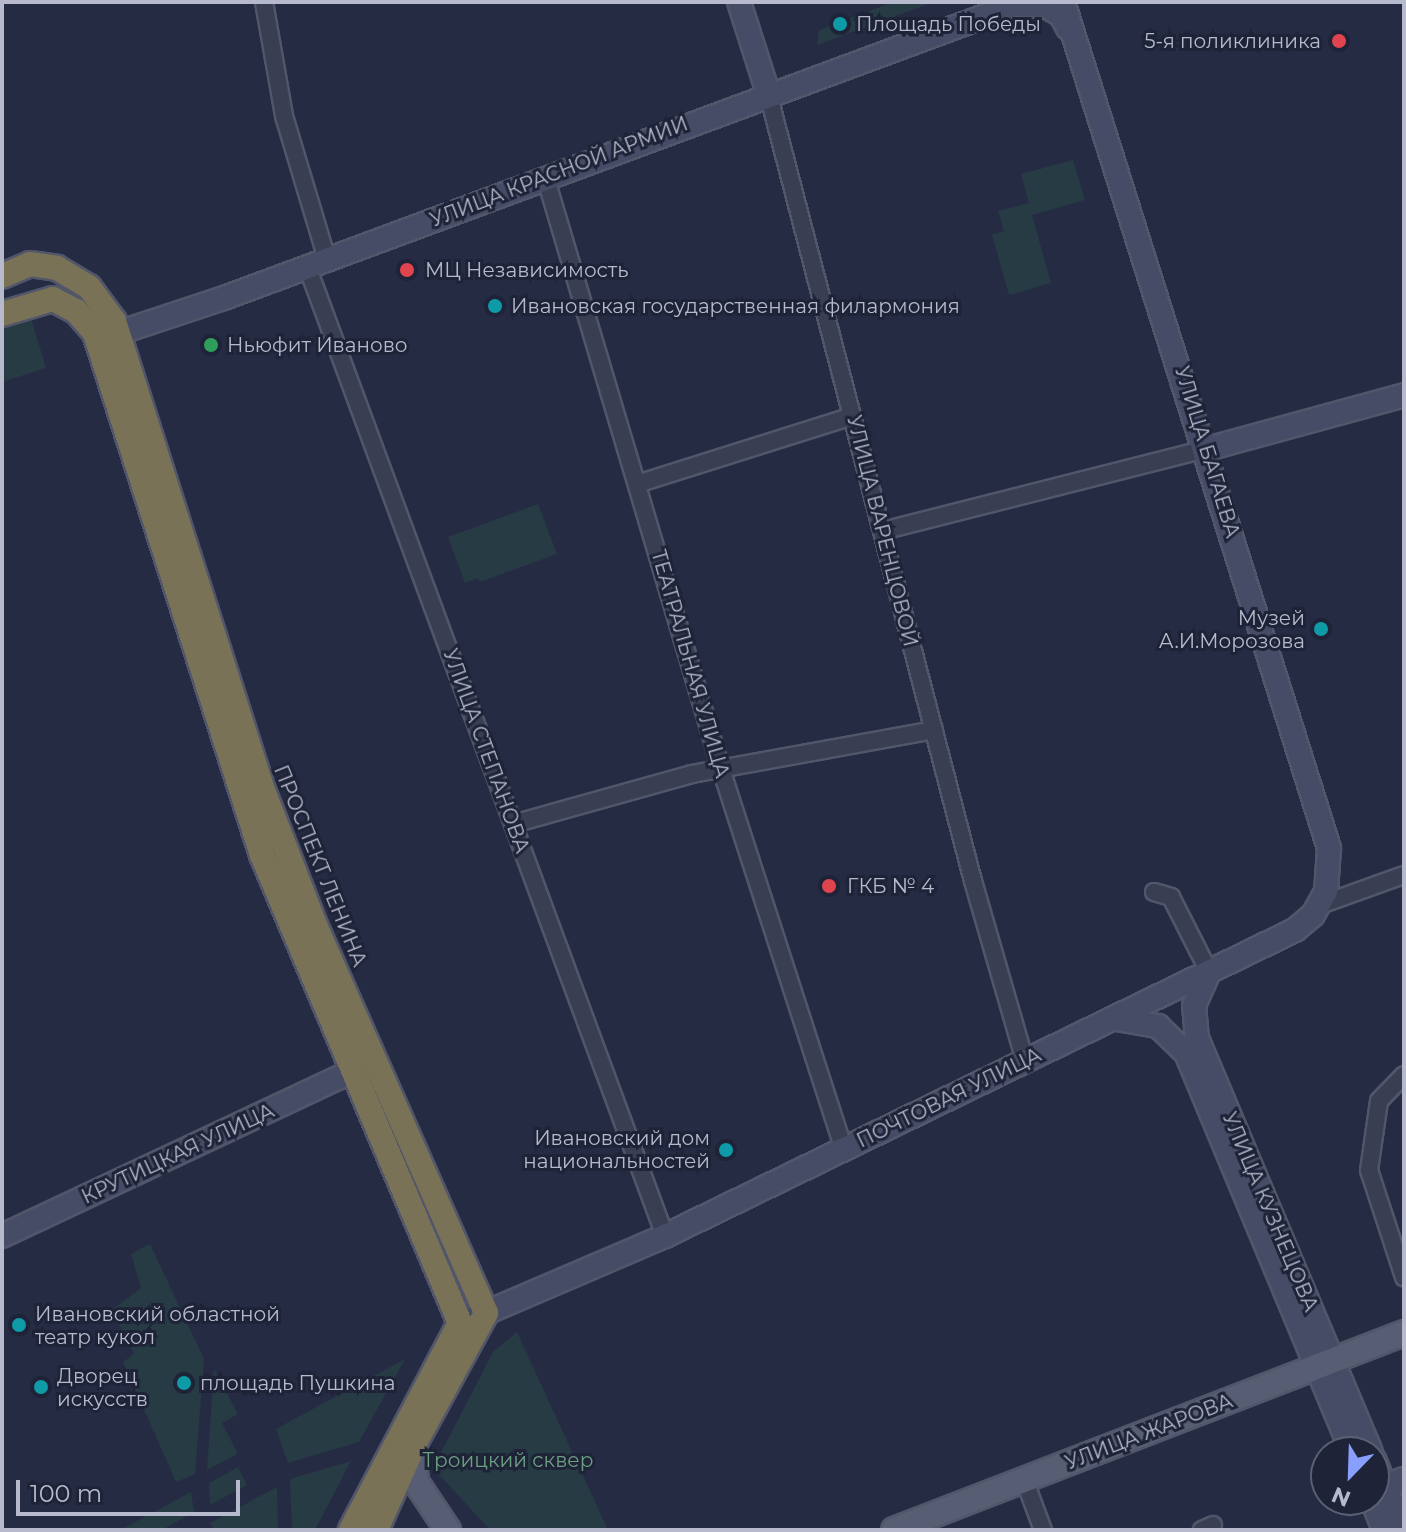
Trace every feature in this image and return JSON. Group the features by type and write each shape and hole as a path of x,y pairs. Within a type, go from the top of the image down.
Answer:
{"highway":[{"name":"ПРОСПЕКТ ЛЕНИНА","path":"2,276 30,264 70,273 101,300 108,336 262,855 460,1323"},
{"name":"ПРОСПЕКТ ЛЕНИНА","path":"2,314 44,299 57,300 108,336 261,785 315,925 486,1313"},
{"path":"376,1530 413,1447 486,1313"},
{"path":"351,1530 460,1323"}],"main road":[{"name":"УЛИЦА ВАРЕНЦОВОЙ","path":"739,2 768,93"},
{"name":"УЛИЦА БАГАЕВА","path":"1063,2 1207,449 1329,848 1329,877 1320,905"},
{"name":"УЛИЦА КРАСНОЙ АРМИИ","path":"108,336 317,263 768,93 1021,3 1045,6 1061,15 1078,47"},
{"path":"1207,449 1404,395"},
{"name":"ПОЧТОВАЯ УЛИЦА","path":"460,1323 665,1236 1111,1020 1295,930 1320,905"},
{"name":"УЛИЦА КУЗНЕЦОВА","path":"1209,972 1194,1005 1197,1038 1326,1365 1347,1436"},
{"name":"УЛИЦА КУЗНЕЦОВА","path":"1111,1020 1149,1022 1166,1031 1186,1053 1326,1365 1363,1436"},
{"name":"КРУТИЦКАЯ УЛИЦА","path":"2,1236 353,1071"},
{"name":"УЛИЦА ЖАРОВА","path":"894,1530 1404,1333"},
{"path":"413,1447 416,1482 448,1530"},
{"path":"1390,1502 1403,1530"}],"street":[{"name":"УЛИЦА СТЕПАНОВА","path":"264,2 284,116 317,263 513,824 665,1236"},
{"name":"УЛИЦА ВАРЕНЦОВОЙ","path":"768,93 934,730 1025,1061"},
{"name":"ТЕАТРАЛЬНАЯ УЛИЦА","path":"545,176 722,772 844,1149"},
{"path":"637,484 853,416"},
{"path":"882,531 1207,449"},
{"path":"513,824 692,774 722,772 934,730"},
{"name":"ПОЧТОВАЯ УЛИЦА","path":"1320,905 1404,875"},
{"path":"1154,892 1171,897 1209,972"},
{"path":"1404,1075 1379,1101 1369,1170 1404,1277"},
{"path":"1024,1479 1043,1530"}],"green space":[{"path":"893,2 934,2 817,45 819,30"},
{"path":"1073,160 1085,200 1032,215 1051,283 1009,295 992,235 1004,231 998,211 1029,203 1021,174"},
{"path":"31,318 46,368 2,382 2,329"},
{"path":"538,504 557,554 480,582 478,578 465,583 448,537"},
{"path":"150,1244 204,1359 195,1474 176,1482 123,1362 134,1354 112,1310 141,1288 131,1254"},
{"name":"Троицкий сквер","path":"517,1332 608,1530 490,1530 433,1468 493,1352"},
{"path":"405,1359 359,1442 288,1463 276,1429"},
{"path":"214,1369 238,1414 222,1423 238,1454 207,1470"},
{"path":"351,1461 315,1530 292,1530 290,1479"},
{"path":"238,1467 247,1485 210,1505 209,1483"},
{"path":"277,1487 278,1530 214,1530 210,1523"},
{"path":"191,1492 194,1512 162,1530 120,1530"}],"place":[{"name":"Площадь Победы","path":"840,24"},
{"name":"5-я поликлиника","path":"1339,41"},
{"name":"МЦ Независимость","path":"407,270"},
{"name":"Ивановская государственная филармония","path":"495,306"},
{"name":"Ньюфит Иваново","path":"211,345"},
{"name":"Музей А.И.Морозова","path":"1321,629"},
{"name":"ГКБ № 4","path":"829,886"},
{"name":"Ивановский дом национальностей","path":"726,1150"},
{"name":"Ивановский областной театр кукол","path":"19,1325"},
{"name":"площадь Пушкина","path":"184,1383"},
{"name":"Дворец искусств","path":"41,1387"}]}
